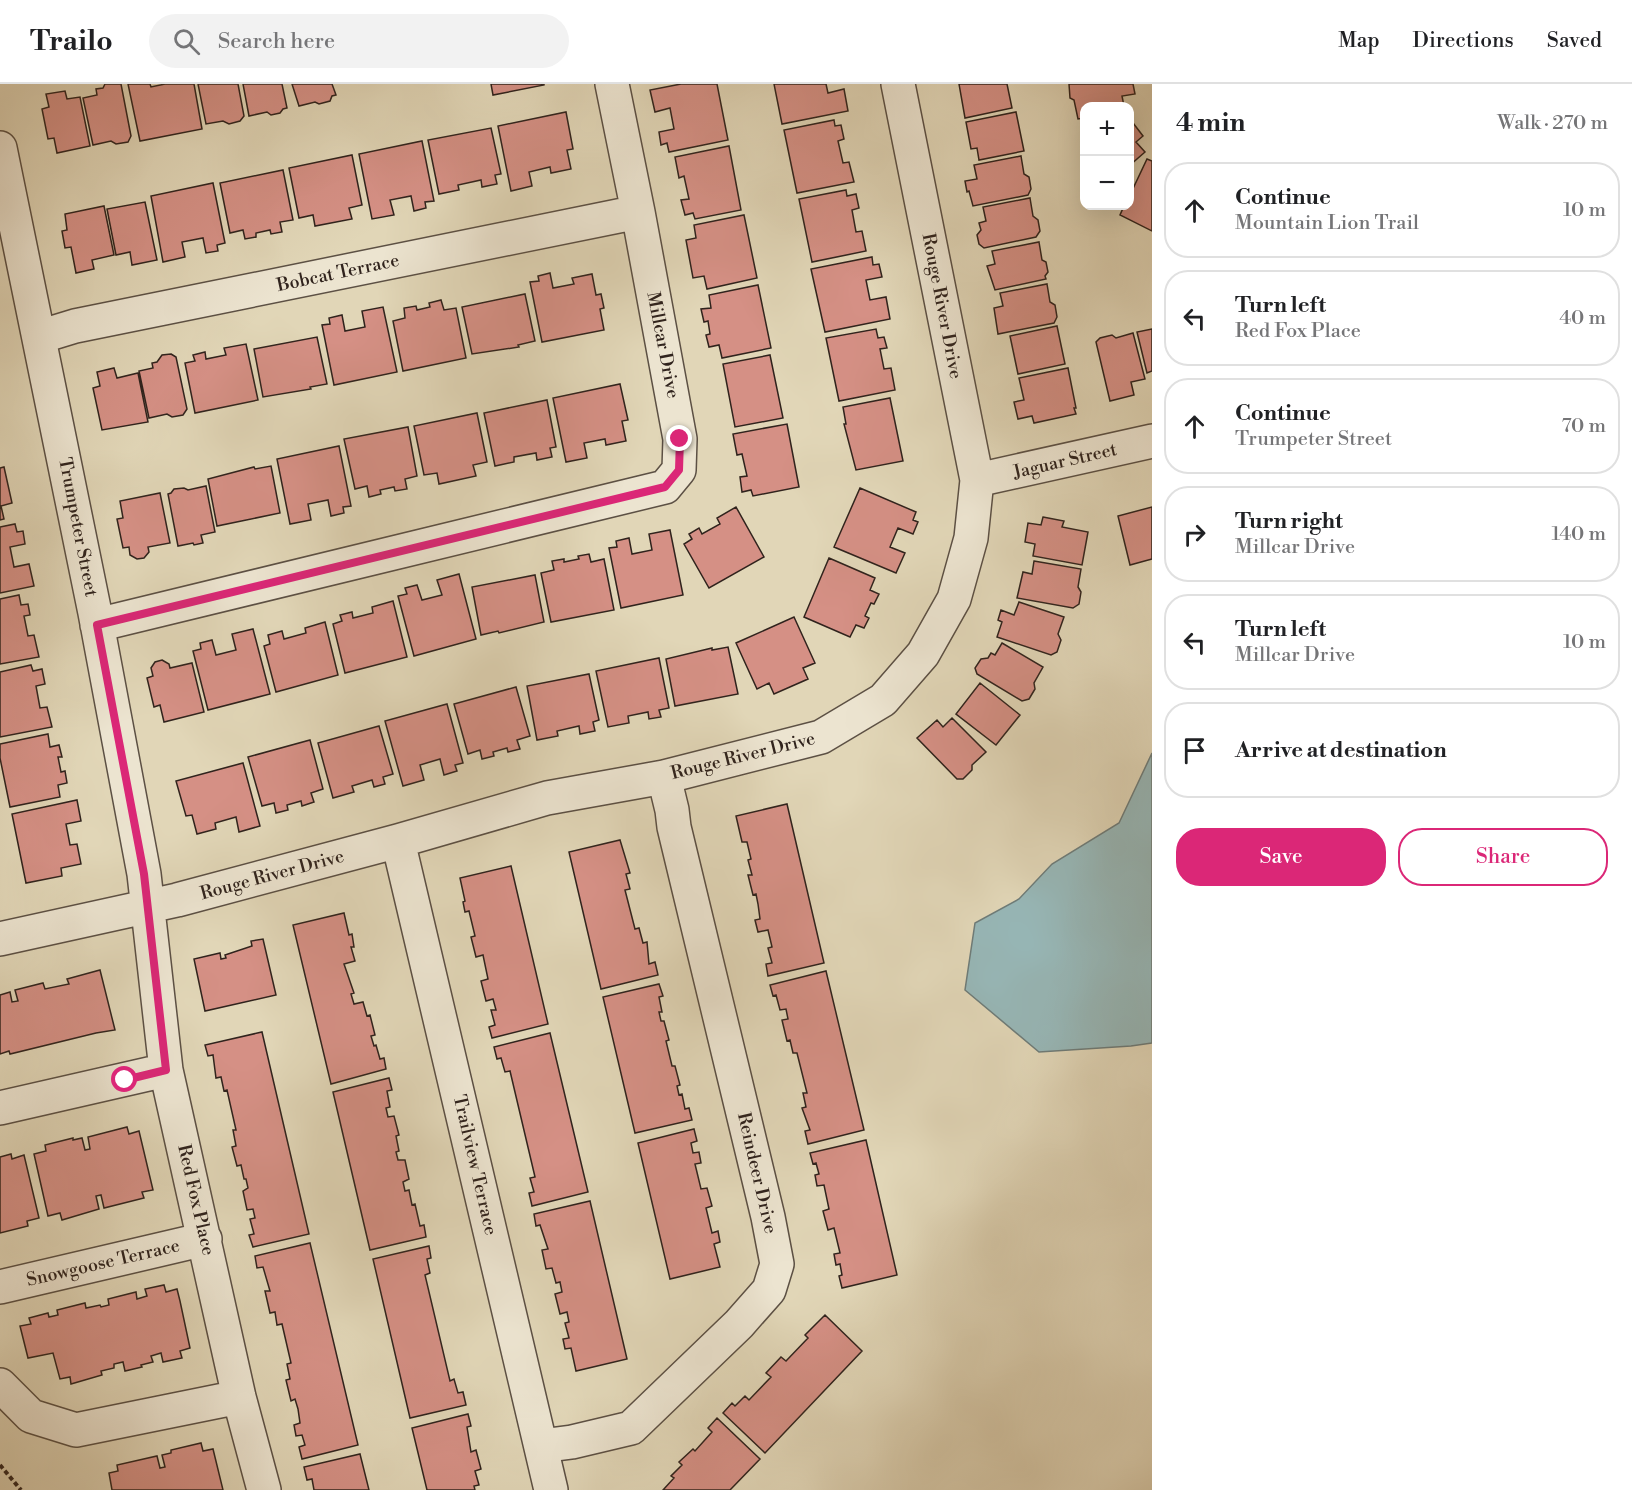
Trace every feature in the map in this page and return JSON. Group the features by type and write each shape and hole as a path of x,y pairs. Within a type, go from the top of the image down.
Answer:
{"street":[{"name":"Millcar Drive","path":"97,625 665,487 679,470 680,439 612,84"},
{"name":"Rouge River Drive","path":"0,939 148,907 398,841 547,798 664,777 821,737 883,700 923,654 954,599 971,538 977,480 898,84"},
{"name":"Trumpeter Street","path":"0,148 97,625 148,907"},
{"name":"Bobcat Terrace","path":"39,337 75,327 638,212"},
{"name":"Jaguar Street","path":"977,480 1152,441"},
{"name":"Reindeer Drive","path":"542,1446 572,1442 631,1428 739,1324 769,1290 777,1264 768,1217 664,777"},
{"name":"Trailview Terrace","path":"398,841 551,1490"},
{"name":"Red Fox Place","path":"148,907 166,1070 239,1397 264,1490"},
{"path":"0,1108 166,1070"},
{"name":"Snowgoose Terrace","path":"0,1287 205,1239"},
{"path":"0,1385 31,1416 76,1430 239,1397"}],"path":[{"path":"0,1465 21,1490"}],"water":[{"path":"1152,753 1152,1043 1039,1052 965,990 975,923 1019,899 1052,864 1119,823"}],"building":[{"path":"105,84 121,84 131,136 128,142 116,144 111,141 93,145 83,98 97,95 96,89 103,88"},
{"path":"128,84 150,84 151,87 165,84 194,84 202,129 140,141"},
{"path":"198,84 238,84 244,116 240,121 229,124 223,121 206,124"},
{"path":"243,84 282,84 287,108 271,115 267,112 249,116"},
{"path":"292,84 332,84 336,95 332,96 330,101 299,106"},
{"path":"491,84 544,84 544,85 493,95"},
{"path":"681,84 717,84 728,140 669,152 667,143 661,145 659,132 674,129 670,108 655,112 650,90"},
{"path":"774,84 826,84 828,93 844,89 848,111 782,124"},
{"path":"959,84 1007,84 1012,108 965,118"},
{"path":"1069,84 1133,84 1135,94 1122,96 1123,102 1080,102 1080,119 1078,119 1074,100 1070,98"},
{"path":"65,91 67,99 80,97 90,146 57,153 54,138 48,139 42,109 49,107 46,94"},
{"path":"566,112 573,149 567,150 571,169 551,173 550,167 529,172 532,186 511,191 498,126"},
{"path":"1016,112 1024,151 979,160 977,148 971,149 966,122"},
{"path":"834,120 835,126 841,125 844,139 838,141 843,163 849,162 854,182 797,193 784,130"},
{"path":"1134,124 1143,136 1136,142 1145,152 1134,162"},
{"path":"491,128 501,174 495,175 497,184 482,187 481,180 458,185 459,190 439,194 428,140"},
{"path":"422,141 434,201 425,202 426,208 414,211 411,196 390,200 394,215 372,219 359,154"},
{"path":"729,146 741,210 695,219 693,213 685,215 681,200 689,199 684,176 679,178 675,157"},
{"path":"352,155 362,205 349,208 352,219 315,226 313,215 299,218 289,168"},
{"path":"1021,156 1024,174 1029,177 1031,189 1028,195 973,206 965,181 977,179 974,165"},
{"path":"1147,159 1152,161 1152,231 1120,215 1122,210 1134,210 1134,187"},
{"path":"283,170 293,220 280,222 282,232 271,234 270,230 256,233 256,237 245,239 243,230 230,233 220,183"},
{"path":"213,183 225,243 217,245 218,251 206,253 203,238 182,242 185,257 163,262 151,196"},
{"path":"846,190 847,196 856,194 859,208 852,210 856,232 862,231 866,251 812,262 799,199"},
{"path":"1030,198 1033,216 1038,220 1040,231 1036,237 984,248 979,244 977,235 981,230 979,223 986,221 983,207"},
{"path":"145,202 157,260 132,265 130,252 116,255 107,209"},
{"path":"104,206 114,255 92,260 94,269 76,273 71,247 65,248 62,231 67,230 65,214"},
{"path":"744,215 757,278 707,289 704,276 693,278 686,240 696,238 694,225"},
{"path":"1039,242 1042,260 1046,262 1048,272 1046,279 995,290 987,266 995,264 992,251"},
{"path":"872,257 873,265 879,264 882,277 866,280 870,300 886,297 890,319 825,332 811,269"},
{"path":"550,273 553,288 574,284 572,278 592,274 596,295 601,294 604,308 600,309 604,330 542,342 530,282 539,281 538,276"},
{"path":"1047,284 1050,302 1055,305 1057,317 1054,323 998,334 994,308 1003,306 1000,293"},
{"path":"758,285 771,348 722,358 719,345 709,347 706,335 710,334 708,321 704,322 701,309 711,308 709,295"},
{"path":"525,294 535,341 518,345 519,347 472,354 462,307"},
{"path":"441,300 444,310 456,308 466,358 403,371 393,321 405,318 404,308 416,306 417,310 430,307 429,303"},
{"path":"383,307 397,372 334,385 322,325 330,324 329,318 342,315 345,331 365,327 362,311"},
{"path":"1057,326 1065,364 1018,374 1010,336"},
{"path":"876,329 878,338 884,337 887,348 880,349 884,369 891,368 895,390 839,401 826,338"},
{"path":"1152,329 1152,371 1147,373 1137,332"},
{"path":"1133,333 1145,379 1131,382 1134,395 1110,401 1096,342 1100,338 1112,335 1116,338"},
{"path":"317,337 327,384 263,397 254,349"},
{"path":"246,344 258,400 195,413 185,363 195,361 193,355 205,352 206,359 226,355 224,348"},
{"path":"171,354 176,357 187,409 183,415 172,417 167,414 149,418 139,371 153,368 152,363 157,362 162,355"},
{"path":"770,355 783,418 735,427 723,364"},
{"path":"114,368 117,378 138,373 148,422 102,430 93,388 100,386 97,372"},
{"path":"1068,368 1076,414 1034,423 1032,416 1018,419 1014,402 1024,400 1019,378"},
{"path":"620,384 628,420 622,421 626,441 606,445 605,439 584,443 587,458 566,462 553,398"},
{"path":"890,398 903,461 856,470 844,424 846,424 843,407"},
{"path":"547,400 556,447 550,448 552,457 537,460 536,453 514,457 514,462 495,466 484,413"},
{"path":"477,413 487,462 473,465 476,476 439,484 437,473 424,475 414,426"},
{"path":"787,424 799,487 753,496 751,490 742,492 740,477 747,476 742,454 737,455 733,434"},
{"path":"408,427 417,476 405,479 407,489 395,491 394,487 380,490 381,494 369,497 367,486 355,489 344,439"},
{"path":"339,446 351,506 343,507 344,513 331,516 328,500 308,504 311,520 290,524 277,459"},
{"path":"271,466 280,513 217,526 208,479 254,467 255,469"},
{"path":"4,467 12,503 1,506 4,519 0,520 0,468"},
{"path":"206,486 215,532 201,535 203,543 178,546 168,494 174,489 188,490"},
{"path":"860,488 916,512 913,520 918,522 913,534 898,528 890,547 905,553 896,573 834,547"},
{"path":"160,493 170,543 148,547 149,552 144,558 137,559 130,555 129,547 123,548 117,519 123,518 120,501"},
{"path":"736,507 764,557 709,588 684,544 692,539 689,534 699,528 702,534 720,524 717,518"},
{"path":"1152,507 1152,559 1130,565 1118,516"},
{"path":"1043,517 1064,521 1062,527 1088,532 1082,565 1033,556 1035,544 1025,542 1028,523 1041,525"},
{"path":"15,524 17,532 23,531 25,544 10,547 14,567 29,564 34,586 0,593 0,527"},
{"path":"670,530 683,595 621,608 609,548 617,547 616,541 629,538 632,554 652,550 649,534"},
{"path":"589,554 591,562 604,559 614,610 551,622 541,573 554,570 552,561 564,559 564,562"},
{"path":"829,558 875,578 870,590 879,594 874,604 871,603 865,616 869,618 864,628 856,625 850,637 804,617"},
{"path":"1034,561 1081,569 1078,587 1081,592 1079,604 1073,608 1017,598 1023,572 1032,574"},
{"path":"459,574 476,639 414,656 398,596 407,594 405,588 417,585 422,600 442,595 437,580"},
{"path":"535,575 544,622 481,635 472,587"},
{"path":"19,595 21,605 28,604 30,615 24,616 28,636 34,635 39,657 0,664 0,599"},
{"path":"393,601 407,657 345,673 333,624 342,621 340,615 352,612 353,618 373,613 372,607"},
{"path":"1019,602 1064,617 1058,634 1061,640 1057,652 1051,655 997,637 1002,622 998,620 1001,610 1014,615"},
{"path":"794,617 815,663 803,668 808,679 774,694 769,683 757,689 736,643"},
{"path":"325,622 338,675 276,692 264,646 270,644 268,635 282,631 284,639 306,633 305,628"},
{"path":"253,629 270,694 208,710 193,651 201,649 200,643 212,640 216,655 236,650 232,634"},
{"path":"1002,643 1043,667 1034,683 1035,689 1029,699 1022,701 977,674 975,668 981,659 988,658 991,653 995,655"},
{"path":"728,647 738,694 675,706 666,659 712,648 712,650"},
{"path":"659,658 669,708 659,710 661,717 649,719 648,712 628,716 629,723 608,727 596,671"},
{"path":"162,660 169,664 170,668 192,663 204,712 164,722 160,705 154,707 147,678 153,676 151,668 155,662"},
{"path":"31,665 33,671 42,669 45,684 36,686 40,708 47,707 52,727 0,737 0,672"},
{"path":"589,674 599,720 593,722 595,731 580,734 579,726 557,731 558,736 537,740 527,686"},
{"path":"980,683 1020,715 996,745 956,714"},
{"path":"516,687 530,736 517,740 520,749 508,752 507,748 493,752 494,756 482,759 480,750 468,754 454,704"},
{"path":"447,704 463,763 455,765 457,771 444,775 440,759 420,765 424,780 403,786 385,721"},
{"path":"952,718 986,752 972,765 972,770 963,779 957,779 917,738 937,720 943,727"},
{"path":"379,726 393,774 383,777 385,784 374,787 372,780 352,786 354,792 333,798 318,743"},
{"path":"48,734 50,747 59,745 62,757 58,757 61,772 65,771 67,783 58,785 60,797 10,807 0,758 0,744"},
{"path":"310,740 323,789 311,793 314,802 302,806 301,801 287,805 288,810 276,813 274,803 262,806 248,757"},
{"path":"243,763 260,826 239,832 236,817 215,823 216,829 197,834 192,815 186,816 176,781"},
{"path":"77,800 81,821 66,824 70,845 77,844 81,864 61,868 62,876 26,883 12,814"},
{"path":"787,804 824,963 768,976 766,964 772,963 768,948 772,947 768,930 758,932 755,920 760,919 758,904 748,875 752,875 748,860 751,859 747,842 742,842 736,816"},
{"path":"620,840 630,873 626,874 630,889 625,890 635,929 639,928 643,943 647,942 649,964 655,962 658,975 601,989 569,852"},
{"path":"511,866 548,1024 492,1038 489,1027 495,1025 491,1010 496,1010 493,999 486,1001 481,981 488,979 483,955 476,957 471,937 475,936 469,911 465,912 460,878"},
{"path":"344,913 354,947 351,947 355,961 344,964 354,993 351,994 354,1004 363,1002 367,1016 370,1015 375,1035 371,1036 380,1059 384,1058 386,1069 331,1084 293,925"},
{"path":"263,939 276,995 205,1011 194,959 220,953 221,959 226,958 225,955 252,946 251,941"},
{"path":"100,970 115,1030 10,1054 9,1051 0,1054 0,995 10,992 12,1002 18,1001 15,990 43,983 45,989 69,984 67,979"},
{"path":"826,971 864,1130 808,1144 805,1131 810,1130 802,1108 806,1107 803,1093 807,1093 797,1053 793,1053 790,1040 787,1041 782,1020 788,1019 786,1009 780,1010 776,995 773,996 770,985"},
{"path":"659,984 663,996 659,997 661,1021 664,1021 672,1066 675,1066 680,1085 677,1086 679,1095 682,1094 685,1109 689,1108 692,1120 635,1133 603,997"},
{"path":"262,1032 309,1234 253,1247 249,1235 254,1234 250,1219 255,1218 253,1209 247,1210 243,1191 248,1188 246,1179 244,1179 241,1165 237,1166 232,1147 236,1146 233,1130 236,1130 227,1090 224,1091 221,1077 216,1078 213,1055 208,1056 205,1045"},
{"path":"550,1033 588,1192 532,1206 529,1193 534,1192 530,1178 535,1177 510,1071 505,1072 501,1058 497,1059 494,1047"},
{"path":"389,1078 392,1090 387,1091 390,1107 386,1108 388,1117 394,1116 399,1135 396,1136 398,1160 405,1160 409,1179 403,1182 405,1191 409,1190 412,1205 415,1204 420,1226 424,1225 426,1237 370,1250 333,1092"},
{"path":"127,1127 129,1134 139,1131 153,1190 142,1192 144,1198 104,1208 101,1195 96,1196 99,1209 62,1220 60,1213 48,1216 34,1154 46,1151 45,1145 73,1138 73,1140 82,1138 85,1150 90,1149 88,1137"},
{"path":"694,1129 697,1141 691,1143 693,1153 699,1152 701,1163 695,1164 701,1189 707,1188 712,1206 706,1208 712,1233 718,1231 720,1242 714,1244 720,1267 670,1279 638,1143"},
{"path":"866,1140 897,1275 842,1288 839,1276 842,1275 840,1264 836,1265 834,1254 840,1253 834,1228 828,1230 823,1211 829,1209 824,1185 817,1186 815,1175 819,1174 810,1153"},
{"path":"11,1154 12,1159 24,1155 39,1218 27,1221 28,1226 0,1233 0,1157"},
{"path":"590,1201 627,1359 576,1371 571,1348 565,1349 563,1339 569,1338 565,1323 569,1322 567,1312 560,1314 555,1294 562,1292 560,1282 556,1283 552,1268 546,1269 542,1250 548,1249 540,1225 536,1226 534,1214"},
{"path":"310,1243 358,1445 302,1459 299,1447 305,1445 302,1435 296,1436 294,1425 300,1423 295,1399 291,1401 286,1380 290,1379 287,1364 291,1363 282,1324 277,1325 275,1312 270,1313 265,1291 270,1291 263,1267 257,1268 255,1256"},
{"path":"429,1246 431,1258 427,1259 430,1273 425,1275 450,1381 454,1379 458,1393 463,1392 466,1405 410,1418 373,1259"},
{"path":"164,1285 166,1292 177,1289 180,1301 190,1348 180,1351 182,1358 163,1362 161,1353 151,1356 153,1362 125,1371 123,1362 114,1364 114,1368 101,1371 102,1375 71,1384 70,1377 60,1379 53,1353 28,1358 20,1326 31,1324 29,1318 48,1313 49,1317 58,1315 57,1310 85,1303 86,1308 100,1305 101,1307 109,1305 108,1299 136,1292 137,1299 147,1296 145,1289"},
{"path":"825,1315 862,1351 765,1453 723,1413 732,1403 735,1406 745,1396 749,1400 771,1377 766,1373 781,1357 786,1361 808,1338 805,1335"},
{"path":"468,1414 471,1426 467,1427 471,1452 476,1450 481,1469 475,1471 479,1485 474,1486 475,1490 427,1490 412,1428"},
{"path":"717,1418 760,1459 730,1490 663,1490 674,1478 671,1476 682,1465 679,1462 693,1449 695,1451 712,1432 708,1428"},
{"path":"201,1443 203,1451 213,1449 223,1490 112,1490 109,1473 118,1471 117,1465 157,1456 160,1468 165,1467 162,1455 171,1453 171,1450"},
{"path":"360,1454 369,1490 314,1490 312,1479 307,1480 304,1467"}],"route":[{"path":"125,1080 166,1070 144,874 97,625 665,487 679,470 680,439"}]}
